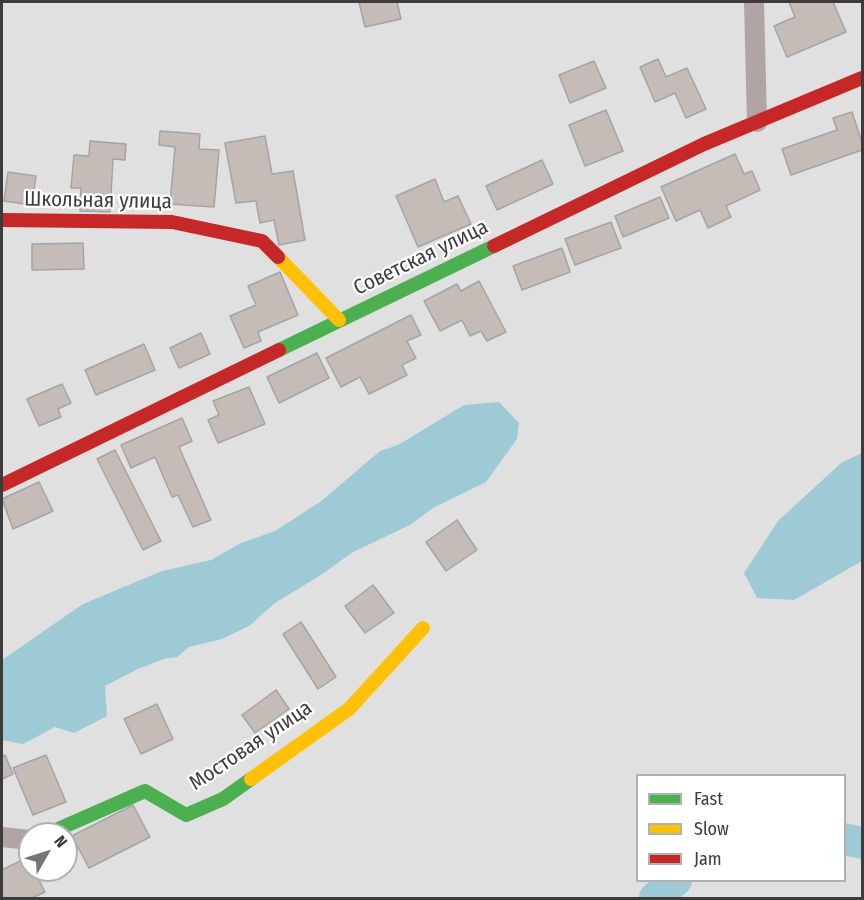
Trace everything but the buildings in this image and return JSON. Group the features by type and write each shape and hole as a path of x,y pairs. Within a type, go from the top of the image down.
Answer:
{"street":[{"path":"754,2 757,122"},
{"name":"Советская улица","path":"2,485 704,144 862,78"},
{"name":"Школьная улица","path":"2,220 172,222 262,241 339,320"},
{"name":"Мостовая улица","path":"74,822 145,791 186,815 223,799 349,709 423,628"},
{"path":"2,837 18,839"}],"water":[{"path":"499,402 519,423 517,439 486,482 433,508 410,525 353,552 275,603 249,626 222,639 189,647 177,657 164,659 138,669 105,686 107,716 74,733 55,727 23,744 2,740 2,660 83,604 162,571 211,560 241,543 275,531 320,502 380,451 398,445 464,405"},
{"path":"862,453 862,561 794,600 757,598 744,573 778,521 841,463"}],"waterway":[{"path":"846,839 862,843"},
{"path":"655,898 674,882"}],"traffic: fast":[{"path":"279,350 494,246"},
{"path":"74,822 145,791 186,815 223,799 251,779"}],"traffic: slow":[{"path":"278,257 339,320"},
{"path":"251,779 349,709 423,628"}],"traffic: jam":[{"path":"494,246 704,144 862,78"},
{"path":"2,220 172,222 262,241 278,257"},
{"path":"2,485 279,350"}]}
